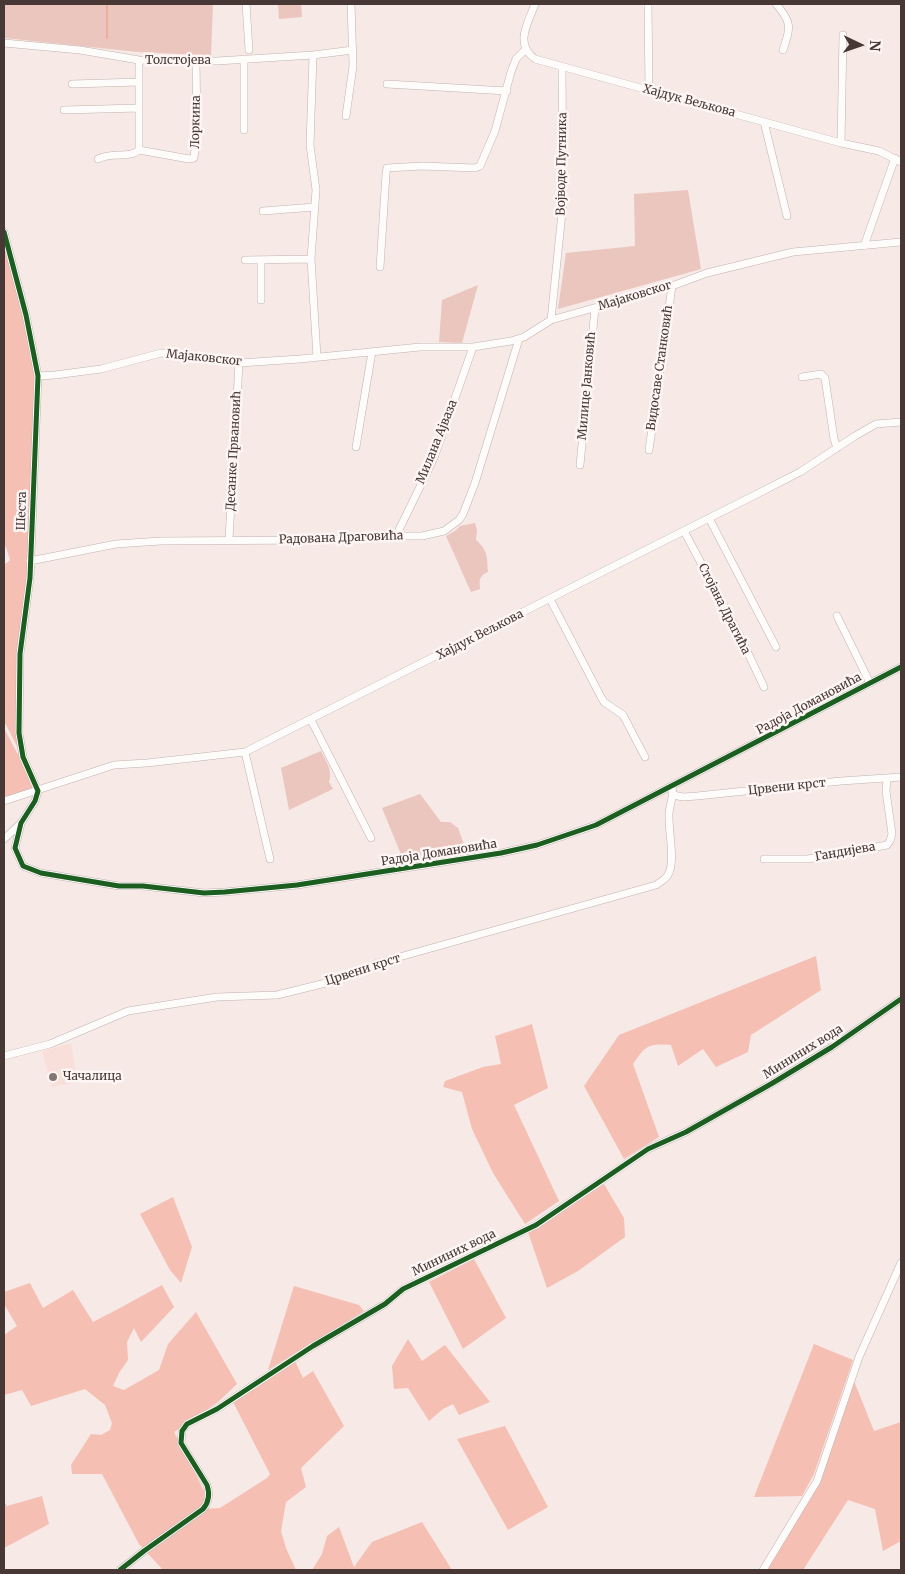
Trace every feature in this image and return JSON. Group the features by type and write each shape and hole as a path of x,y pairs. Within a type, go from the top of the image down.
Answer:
{"street":[{"path":"246,4 249,50"},
{"path":"346,116 352,83 351,4"},
{"path":"380,267 387,168 422,166 477,168 480,166 495,131 516,59 526,50 523,42 524,33 535,4"},
{"path":"648,4 649,90"},
{"path":"776,4 789,22 784,50"},
{"path":"841,143 843,34"},
{"name":"Толстојева","path":"4,43 47,49 80,50 139,60 196,61 313,56 353,50"},
{"name":"Хајдук Вељкова","path":"526,50 535,59 562,67 841,143 879,151 898,160"},
{"path":"313,56 310,145 316,190 311,260 317,357"},
{"path":"244,58 244,130"},
{"path":"98,159 109,154 134,154 139,150 139,60"},
{"name":"Лоркина","path":"139,150 189,159 194,158 197,130 196,61"},
{"name":"Војводе Путника","path":"551,320 563,203 562,67"},
{"path":"72,84 139,82"},
{"path":"387,84 507,91"},
{"path":"64,110 139,108"},
{"path":"764,122 787,216"},
{"path":"864,246 898,160"},
{"path":"264,211 315,207"},
{"name":"Шеста","path":"4,232 26,315 38,376 30,561 20,654 19,733 23,757 38,791"},
{"name":"Мајаковског","path":"38,376 101,369 161,353 192,355 239,362 420,347 473,347 519,339 551,320 672,286 707,273 793,252 901,242"},
{"path":"245,260 311,260"},
{"path":"261,260 261,300"},
{"name":"Видосаве Станковић","path":"649,450 672,286"},
{"name":"Милице Јанковић","path":"580,464 595,308"},
{"name":"Радована Драговића","path":"30,561 116,544 161,540 315,540 436,534 449,528 463,514 478,474 519,339"},
{"name":"Милана Ајваза","path":"396,536 434,458 473,347"},
{"path":"356,447 372,352"},
{"name":"Десанке Првановић","path":"229,539 239,362"},
{"path":"802,377 821,374 825,378 834,439 838,448"},
{"name":"Хајдук Вељкова","path":"4,801 114,765 245,752 800,472 876,424 901,422"},
{"path":"709,518 776,647"},
{"name":"Стојана Драгића","path":"684,531 764,687"},
{"path":"550,599 601,697 604,702 623,715 645,758"},
{"name":"Радоја Домановића","path":"837,616 870,683"},
{"name":"Радоја Домановића","path":"38,791 35,801 22,823 15,848 23,866 35,871 119,886 143,886 204,893 297,885 501,853 537,845 596,825 901,667"},
{"path":"311,720 371,838"},
{"path":"245,752 270,859"},
{"name":"Црвени крст","path":"674,795 683,797 697,796 840,781 901,777"},
{"name":"Гандијева","path":"764,859 808,859 887,845 892,834 886,791 887,779"},
{"name":"Црвени крст","path":"4,1056 50,1044 128,1011 217,997 277,995 298,990 342,979 378,963 656,885 666,878 672,858 669,813 674,795 672,787"},
{"path":"4,839 22,823"},
{"name":"Мининих вода","path":"120,1570 203,1509 208,1502 209,1493 207,1485 181,1443 182,1431 187,1424 216,1410 313,1346 385,1304 403,1289 536,1225 648,1149 686,1132 771,1084 832,1047 901,999"},
{"path":"763,1570 817,1481 858,1357 901,1263"}],"shaded area":[{"path":"4,4 213,4 211,56 138,52 4,38"},
{"path":"278,4 301,4 302,17 279,19"},
{"path":"688,190 701,269 558,309 566,253 635,246 634,194"},
{"path":"4,232 38,376 30,561 20,654 19,750 4,721 4,565 10,560 4,546"},
{"path":"478,285 462,343 439,342 442,300"},
{"path":"475,523 477,530 476,540 485,551 488,572 480,579 480,589 471,592 446,536 460,526"},
{"path":"4,728 17,753 25,760 38,791 4,801"},
{"path":"321,751 328,766 329,782 333,789 289,810 281,768"},
{"path":"420,794 441,822 450,822 458,828 468,855 405,864 382,808"},
{"path":"816,956 821,990 751,1035 748,1052 716,1067 703,1049 678,1066 671,1045 652,1045 641,1053 633,1064 659,1137 624,1159 584,1086 619,1035"},
{"path":"532,1024 548,1088 514,1105 559,1201 525,1224 493,1173 472,1129 462,1092 443,1087 445,1081 483,1067 501,1064 495,1036"},
{"path":"71,1043 77,1082 52,1087 42,1051"},
{"path":"604,1184 624,1218 625,1237 578,1271 547,1288 528,1232"},
{"path":"173,1197 192,1247 181,1283 170,1270 140,1214"},
{"path":"474,1259 506,1318 463,1349 429,1282"},
{"path":"30,1283 43,1308 73,1290 93,1322 162,1285 174,1307 141,1342 134,1328 127,1342 128,1360 113,1386 124,1390 159,1370 168,1344 196,1312 237,1384 218,1402 174,1432 204,1491 204,1509 220,1508 267,1478 270,1474 233,1402 295,1361 303,1378 313,1371 344,1426 301,1468 306,1487 286,1502 281,1531 296,1570 163,1570 139,1544 102,1474 72,1474 71,1465 91,1434 101,1435 110,1430 112,1423 105,1405 85,1389 31,1406 22,1390 4,1395 4,1335 17,1326 4,1304 4,1292"},
{"path":"294,1286 359,1305 364,1311 268,1370"},
{"path":"408,1339 422,1361 445,1345 490,1402 459,1415 453,1404 443,1409 429,1421 408,1388 394,1389 392,1366"},
{"path":"814,1344 853,1360 814,1474 802,1496 754,1497"},
{"path":"852,1376 874,1431 901,1422 901,1541 883,1551 875,1509 848,1500 803,1570 765,1570 817,1481"},
{"path":"505,1426 548,1507 508,1530 457,1439"},
{"path":"42,1496 49,1524 4,1548 4,1502 7,1506"},
{"path":"422,1522 452,1570 312,1570 322,1554 327,1536 339,1527 354,1567 372,1542"}],"waterway":[{"path":"107,4 107,38"}],"cycle path":[{"path":"4,232 26,315 38,376 30,578 20,654 19,733 23,757 38,791 35,801 21,823 15,848 23,866 41,873 119,886 143,886 204,893 297,885 501,853 537,845 596,825 901,667"},
{"path":"120,1570 203,1509 207,1504 209,1495 207,1485 181,1443 182,1431 187,1424 217,1409 313,1346 385,1304 403,1289 536,1225 648,1149 686,1132 771,1084 832,1047 901,999"}],"place":[{"name":"Чачалица","path":"53,1077"}]}
